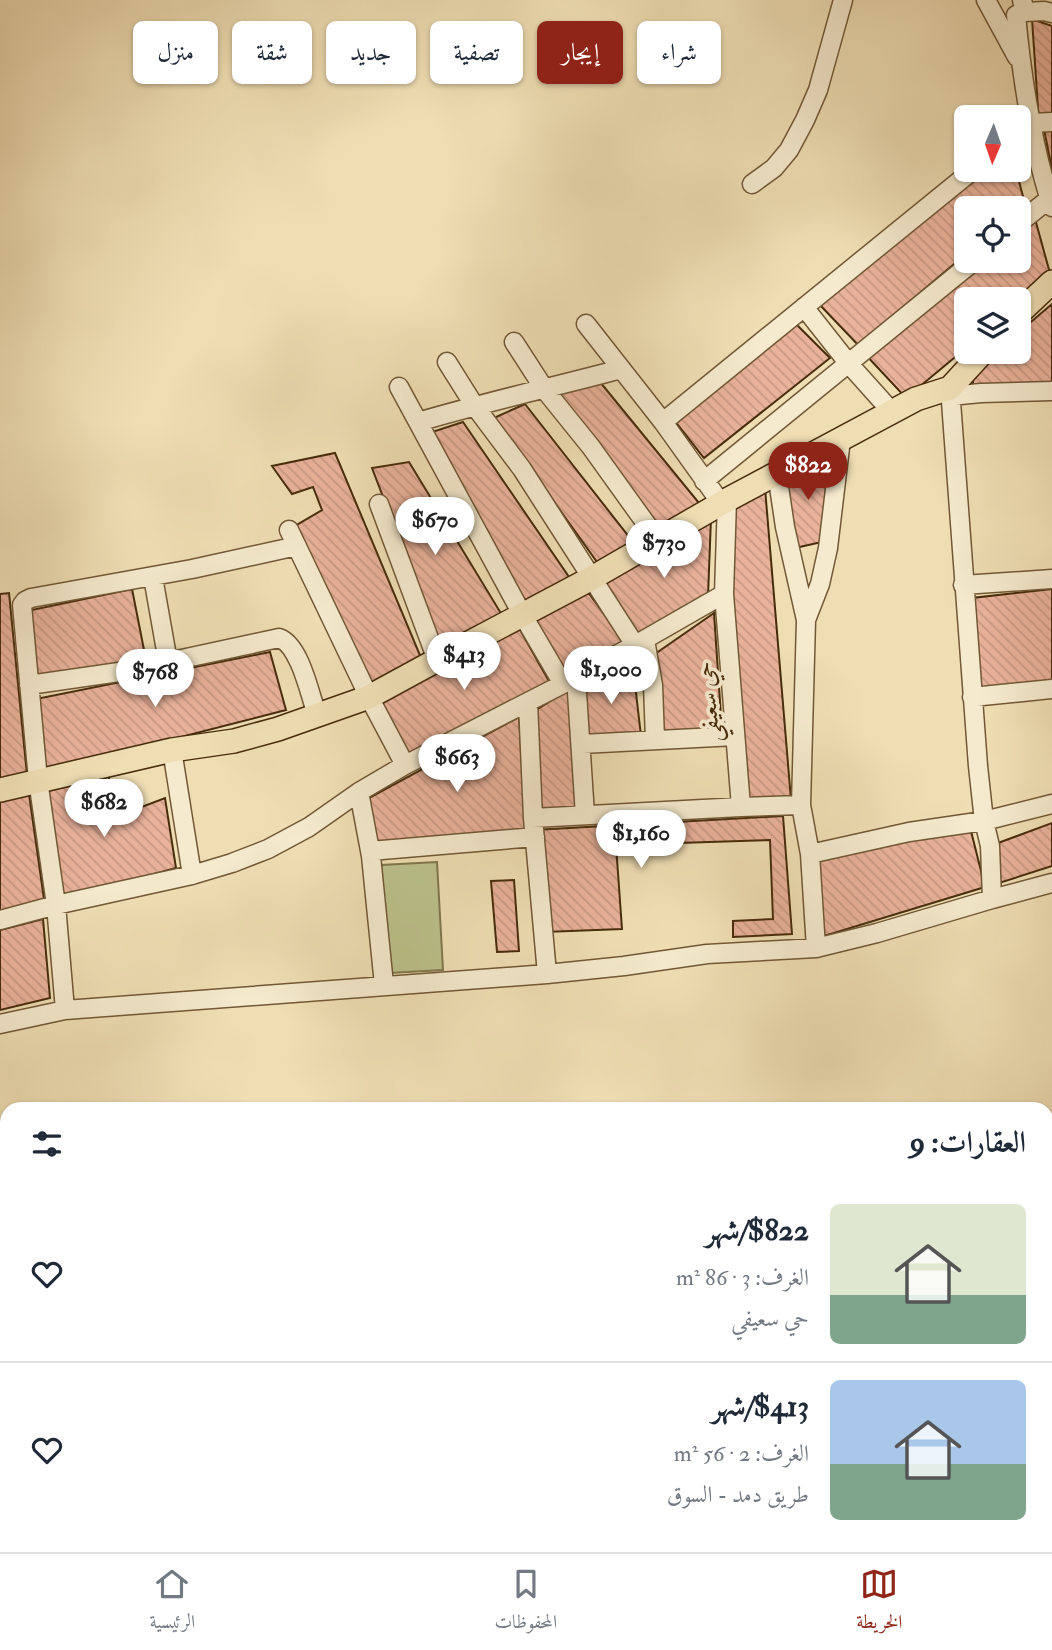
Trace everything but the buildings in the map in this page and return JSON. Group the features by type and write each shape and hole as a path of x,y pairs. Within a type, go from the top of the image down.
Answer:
{"main road":[{"path":"1031,302 1052,282"},
{"path":"0,790 172,750 234,741 278,729 369,697 592,578 657,539 916,399 950,392 973,364"}],"street":[{"path":"752,184 774,168 789,150 805,120 818,90 843,0"},
{"path":"986,0 1021,64"},
{"path":"1024,105 1016,15 1023,6 1052,13"},
{"path":"1031,127 1052,122"},
{"path":"1031,145 1051,202 1031,216"},
{"path":"663,422 958,182"},
{"path":"704,481 959,273"},
{"path":"804,307 849,364 892,412"},
{"path":"586,324 663,422 704,481 724,502"},
{"path":"514,342 545,390 591,447 657,539"},
{"path":"447,362 592,578 640,642 653,685 655,740"},
{"path":"418,422 474,405 545,390 621,369"},
{"path":"399,387 522,614 570,681 582,744 585,815"},
{"path":"992,898 990,846 984,821 972,697 950,392 1052,391"},
{"path":"806,620 820,584 828,548 841,439"},
{"path":"777,473 785,527 806,620 801,805 810,854 816,948"},
{"name":"حي سعيفي","path":"724,502 724,594 741,807"},
{"path":"379,504 437,660"},
{"path":"65,1010 56,905 38,780 22,610 25,601 153,577 293,538 369,697 405,765"},
{"path":"153,577 168,662"},
{"path":"963,585 1052,579"},
{"path":"0,920 192,875 268,849 309,827 359,792 405,765 570,681 724,594"},
{"path":"29,685 126,671 279,638 284,639 298,657 317,715"},
{"path":"972,697 1052,690"},
{"path":"527,702 533,818 547,974"},
{"path":"582,744 736,736"},
{"path":"172,750 192,875"},
{"path":"359,792 370,851 384,985"},
{"path":"810,854 909,832 984,821 1052,804"},
{"path":"533,818 801,805"},
{"path":"370,851 535,837"},
{"path":"0,1024 65,1010 547,974 707,954 816,948 1052,883"}],"green space":[{"path":"437,862 443,970 390,973 381,865"}]}
